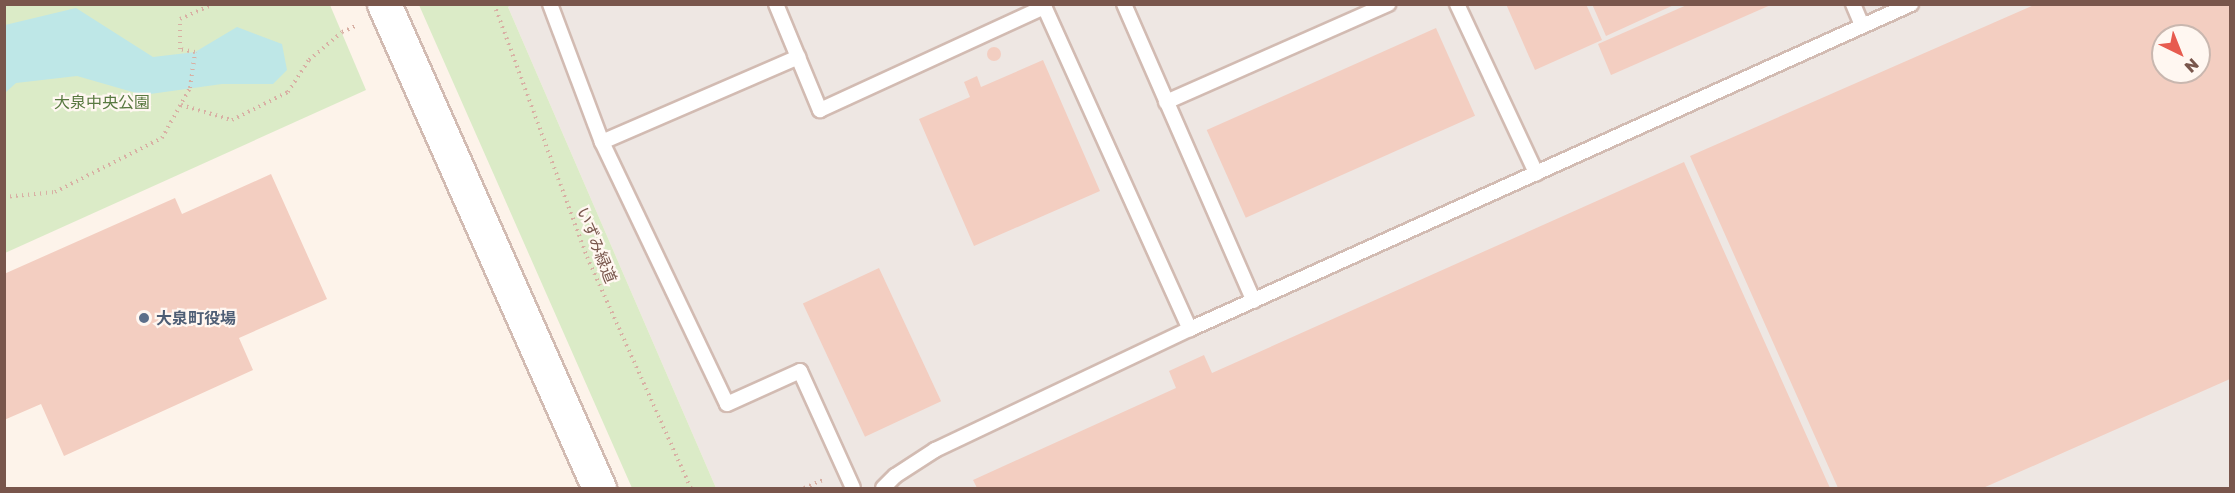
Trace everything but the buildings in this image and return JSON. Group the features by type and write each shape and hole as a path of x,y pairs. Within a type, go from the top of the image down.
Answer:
{"street":[{"path":"384,4 599,489"}],"lane":[{"path":"550,4 602,142 727,404 800,371 853,489"},
{"path":"776,4 820,110 1043,6 1190,329"},
{"path":"1124,4 1254,301"},
{"path":"1166,102 1388,4"},
{"path":"1457,4 1536,173"},
{"path":"1853,4 1863,25"},
{"path":"884,489 897,482 935,450 1190,329 1911,4"},
{"path":"602,142 798,57"}],"path":[{"path":"4,197 55,192 162,138 190,88 195,52 180,49 180,20 214,4"},
{"name":"いずみ緑道","path":"494,4 587,257 691,489"},
{"path":"181,105 232,120 288,92 309,60 342,32 359,24"},
{"path":"804,489 831,477"}],"shaded area":[{"path":"511,4 2230,5 2230,488 716,488 508,7"}],"green space":[{"name":"大泉中央公園","path":"4,5 330,5 366,90 5,253"},
{"path":"419,5 511,5 508,7 716,488 632,488"}],"water":[{"path":"76,8 153,57 195,52 237,27 282,44 287,70 273,84 222,84 143,95 77,76 16,83 5,93 5,25"}],"place":[{"name":"大泉町役場","path":"144,318"}]}
